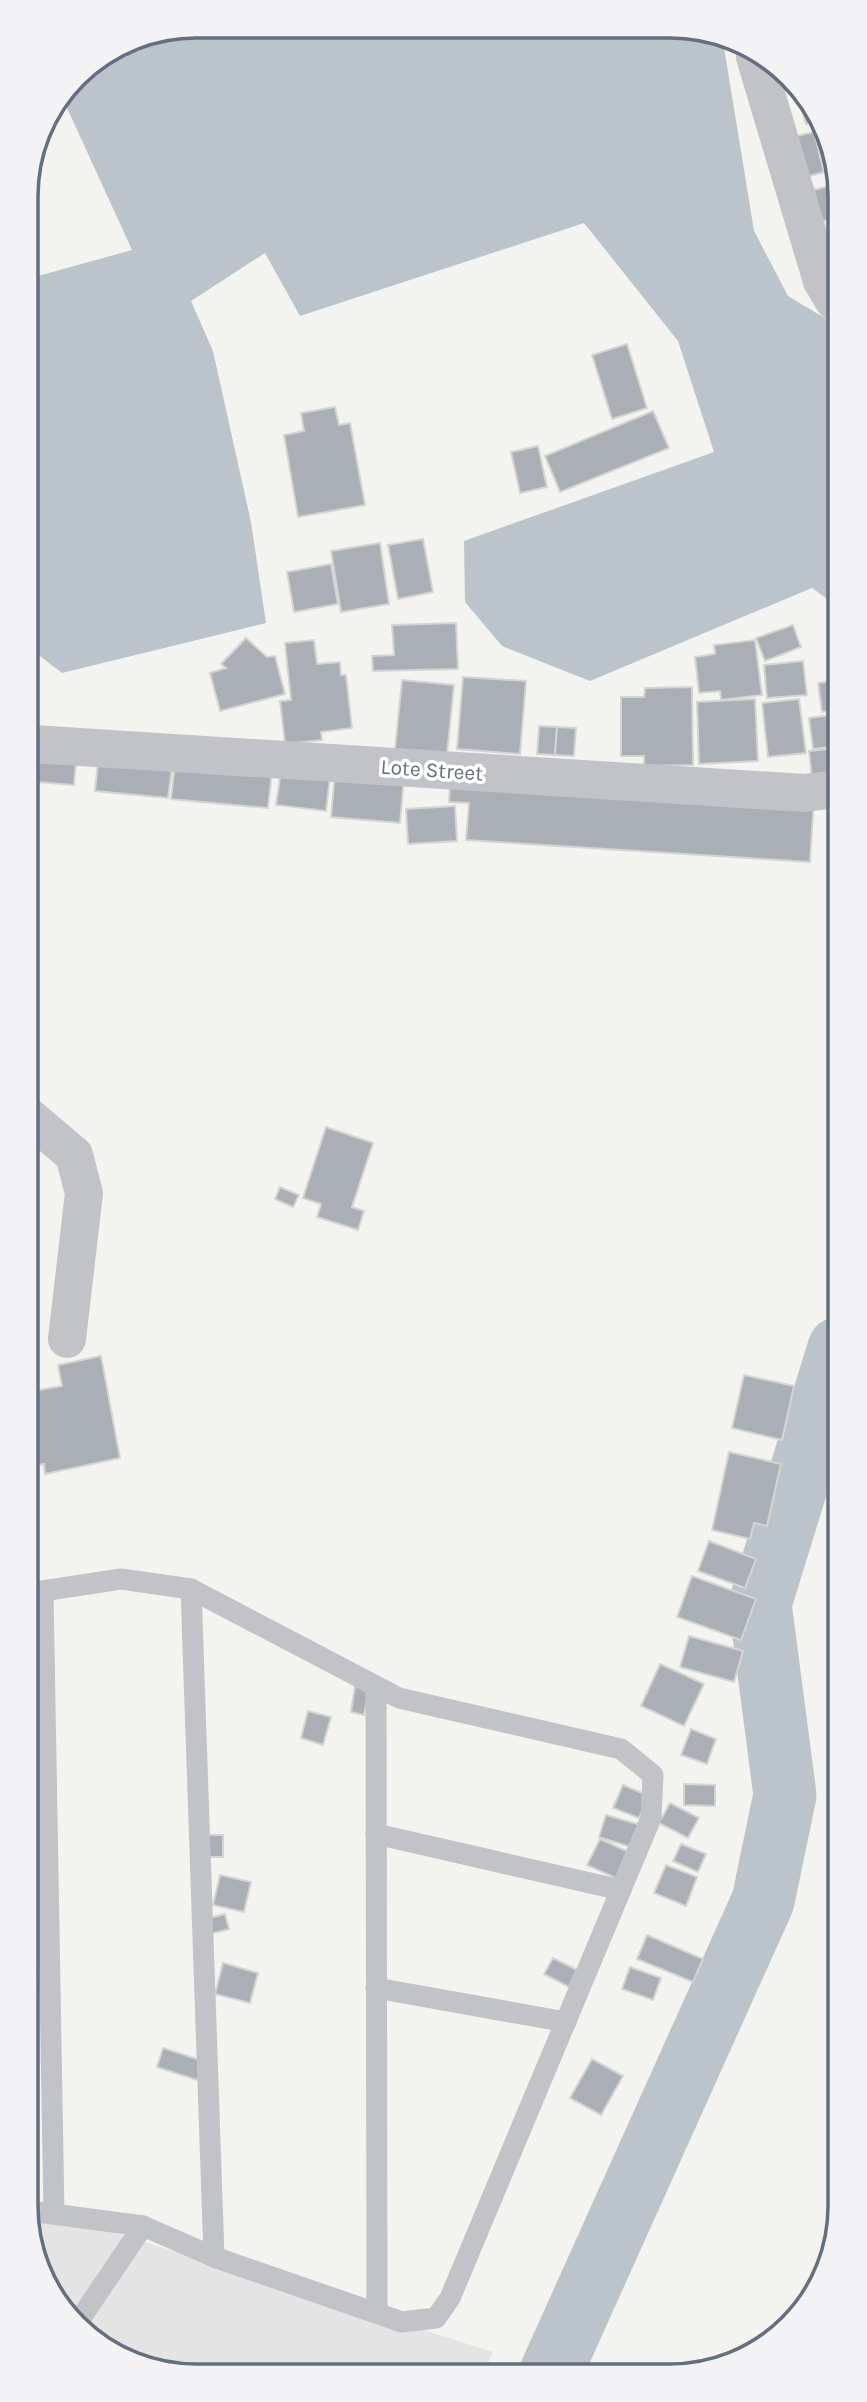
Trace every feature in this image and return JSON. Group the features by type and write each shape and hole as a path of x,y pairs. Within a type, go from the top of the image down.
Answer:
{"street":[{"path":"757,65 822,281 828,291"},
{"name":"Lote Street","path":"39,744 804,793 828,790"},
{"path":"39,1125 74,1155 84,1193 67,1339"}],"lane":[{"path":"38,1592 121,1579 191,1589 399,1698 621,1749 653,1775 651,1818 450,2298 436,2318 402,2322 214,2257 143,2226 39,2212"},
{"path":"191,1589 214,2257"},
{"path":"38,1670 54,2213"},
{"path":"376,1686 377,2313"},
{"path":"376,1834 621,1890"},
{"path":"376,1988 566,2022"},
{"path":"83,2315 143,2226"}],"shaded area":[{"path":"670,38 724,49 754,231 788,296 828,320 828,600 812,588 590,681 502,646 465,602 464,541 714,452 678,341 584,223 300,316 265,253 191,301 213,351 251,522 266,623 62,673 39,655 39,276 132,250 67,107 100,71 146,47 186,39"},
{"path":"40,2220 84,2223 493,2352 488,2364 196,2364 146,2355 109,2337 71,2302 51,2266"}],"building":[{"path":"814,132 824,172 795,180 784,139"},
{"path":"828,186 828,220 813,223 805,192"},
{"path":"627,344 647,408 612,419 592,355"},
{"path":"335,407 339,425 350,423 365,505 298,517 284,435 304,431 301,413"},
{"path":"653,411 669,448 560,492 545,456"},
{"path":"538,446 547,487 520,493 511,452"},
{"path":"423,539 433,592 398,599 388,545"},
{"path":"380,543 389,604 341,612 331,551"},
{"path":"331,564 338,604 294,612 287,572"},
{"path":"456,623 458,669 373,671 372,656 394,655 392,625"},
{"path":"793,625 801,647 765,661 756,638"},
{"path":"246,638 267,657 275,656 285,694 220,711 210,673 226,668 221,664"},
{"path":"314,640 317,664 340,662 341,675 346,675 352,728 321,732 322,740 285,744 280,701 291,700 285,643"},
{"path":"755,640 762,695 721,700 720,691 699,693 695,657 715,654 714,645"},
{"path":"803,661 807,695 767,698 764,665"},
{"path":"463,677 526,681 520,754 457,749"},
{"path":"402,680 454,685 447,754 395,749"},
{"path":"828,682 828,711 822,712 818,683"},
{"path":"692,687 693,765 644,766 644,756 621,756 621,697 644,697 645,688"},
{"path":"755,699 758,761 699,764 697,702"},
{"path":"799,699 806,753 768,757 762,703"},
{"path":"828,715 828,747 813,749 809,718"},
{"path":"539,726 557,727 555,755 537,754"},
{"path":"557,727 576,728 574,756 555,755"},
{"path":"41,748 77,752 74,785 39,782"},
{"path":"828,749 828,787 813,789 809,751"},
{"path":"99,752 173,760 168,798 95,791"},
{"path":"176,754 273,763 268,808 171,799"},
{"path":"282,764 331,769 326,811 276,805"},
{"path":"335,771 404,777 400,823 331,817"},
{"path":"450,783 814,799 810,862 466,840 469,803 449,802"},
{"path":"455,806 457,841 408,844 406,809"},
{"path":"326,1127 373,1143 352,1207 364,1211 358,1230 317,1217 321,1204 303,1198"},
{"path":"280,1187 299,1195 293,1207 275,1199"},
{"path":"101,1356 120,1458 45,1474 44,1464 38,1465 38,1390 62,1386 58,1365"},
{"path":"744,1375 794,1386 782,1440 732,1428"},
{"path":"729,1452 781,1464 767,1526 754,1523 750,1539 712,1530"},
{"path":"709,1541 756,1559 745,1588 698,1571"},
{"path":"692,1576 756,1599 741,1640 677,1617"},
{"path":"689,1636 743,1651 734,1682 680,1667"},
{"path":"660,1664 704,1684 684,1726 641,1706"},
{"path":"355,1686 369,1689 364,1715 351,1712"},
{"path":"308,1711 331,1717 323,1745 301,1738"},
{"path":"691,1729 716,1739 707,1764 681,1755"},
{"path":"684,1784 715,1785 715,1806 684,1805"},
{"path":"623,1785 649,1796 639,1818 613,1808"},
{"path":"670,1803 699,1818 688,1838 659,1823"},
{"path":"606,1815 644,1826 637,1849 599,1837"},
{"path":"205,1835 223,1835 223,1857 205,1857"},
{"path":"600,1839 631,1853 618,1879 587,1865"},
{"path":"681,1844 706,1854 698,1872 673,1861"},
{"path":"666,1865 697,1877 686,1906 654,1893"},
{"path":"220,1875 251,1882 244,1912 213,1905"},
{"path":"225,1914 229,1929 210,1934 206,1919"},
{"path":"647,1935 703,1959 693,1982 637,1959"},
{"path":"553,1958 577,1970 569,1987 544,1974"},
{"path":"223,1963 258,1973 250,2003 215,1994"},
{"path":"630,1967 661,1978 653,2000 622,1989"},
{"path":"163,2048 203,2061 197,2080 157,2067"},
{"path":"592,2059 623,2076 601,2115 570,2098"}],"waterway":[{"path":"555,2364 763,1901 785,1795 760,1604 828,1384"}]}
